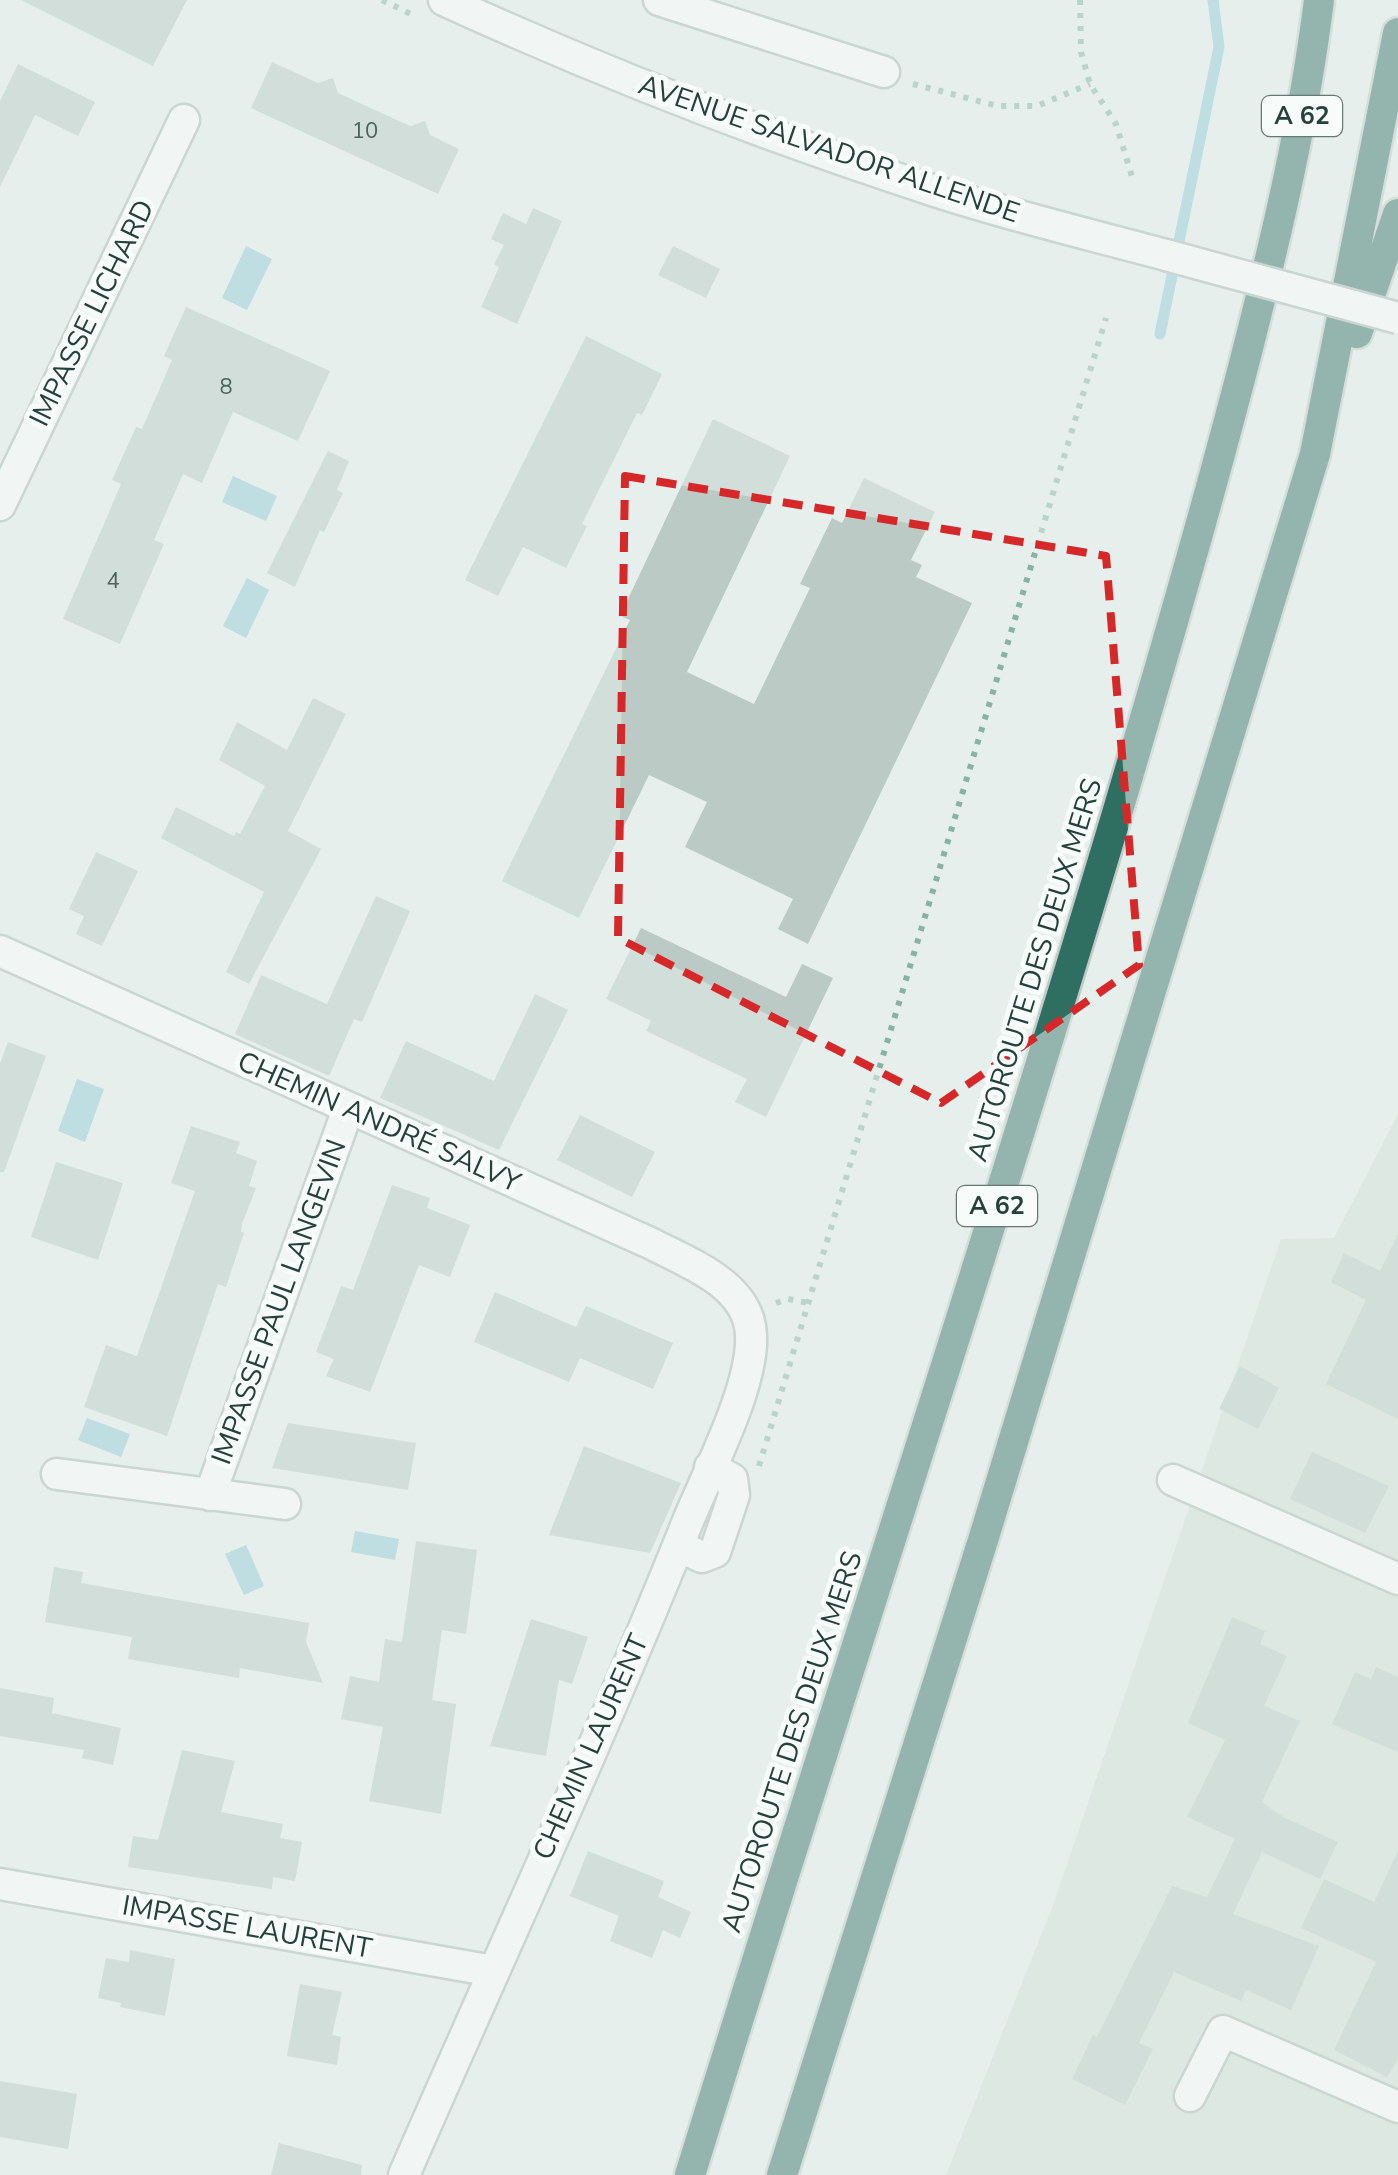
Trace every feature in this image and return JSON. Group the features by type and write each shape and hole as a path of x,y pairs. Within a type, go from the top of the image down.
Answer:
{"highway":[{"name":"AUTOROUTE DES DEUX MERS","path":"690,2175 1029,1106 1202,528 1278,230 1309,82 1320,0"},
{"name":"A 62","path":"782,2175 984,1537 1315,454 1398,33"},
{"path":"1315,454 1398,214"}],"street":[{"name":"AVENUE SALVADOR ALLENDE","path":"444,0 547,48 762,132 935,191 1398,318"},
{"path":"660,0 884,72"},
{"name":"IMPASSE LICHARD","path":"0,505 184,120"},
{"name":"CHEMIN ANDRÉ SALVY","path":"0,951 650,1242 725,1285 746,1311"},
{"name":"IMPASSE PAUL LANGEVIN","path":"210,1495 348,1108"},
{"name":"CHEMIN LAURENT","path":"404,2175 710,1466 749,1366 751,1334 746,1311"},
{"name":"IMPASSE PAUL LANGEVIN","path":"56,1474 285,1504"},
{"path":"1174,1480 1398,1579"},
{"name":"IMPASSE LAURENT","path":"0,1884 493,1971"},
{"path":"1190,2096 1224,2031 1398,2107"}],"path":[{"path":"1080,0 1082,52 1090,84 1116,124 1133,180"},
{"path":"884,72 922,88 998,106 1037,106 1090,84"},
{"path":"758,1472 1106,318"}],"highlighted area":[{"path":"625,476 1106,556 1139,965 941,1103 618,938"}],"shaded area":[{"path":"1398,1114 1398,2175 946,2175 1053,1905 1281,1239 1334,1238"}],"water":[{"path":"246,246 272,259 247,310 222,298"},
{"path":"233,476 277,496 266,521 222,502"},
{"path":"247,578 269,590 246,638 223,626"},
{"path":"77,1079 104,1089 85,1142 58,1131"},
{"path":"87,1418 130,1434 121,1457 78,1440"},
{"path":"355,1531 399,1539 395,1560 351,1552"},
{"path":"246,1545 264,1586 244,1595 225,1554"}],"building":[{"path":"21,0 187,0 153,66"},
{"path":"272,62 318,83 333,78 338,93 410,126 425,121 430,135 459,149 438,194 251,108"},
{"path":"18,64 95,102 78,136 35,115 0,187 0,101"},
{"path":"533,208 562,221 517,324 481,307 499,267 494,264 504,245 491,239 503,213 526,224"},
{"path":"673,246 720,269 706,298 658,275"},
{"path":"186,307 330,371 298,441 233,412 202,483 183,474 154,540 164,544 120,644 63,619 121,484 112,480 136,427 142,429 172,360 164,356"},
{"path":"586,336 662,374 642,415 637,413 582,524 587,526 566,568 523,547 498,596 465,580"},
{"path":"713,419 790,456 687,672 754,704 810,588 800,584 832,518 842,523 864,478 935,512 911,560 922,565 916,577 972,603 808,944 778,929 793,899 685,847 707,802 649,775 579,918 502,881 630,620 620,616"},
{"path":"328,451 349,461 337,490 343,493 324,532 320,530 295,587 267,573"},
{"path":"313,698 346,714 288,831 321,849 249,984 226,972 264,892 161,838 176,807 234,836 236,832 240,834 265,786 219,760 237,722 287,750"},
{"path":"96,852 138,871 102,946 76,934 84,916 69,909"},
{"path":"376,896 410,911 362,1022 354,1019 329,1076 235,1034 261,975 327,1004"},
{"path":"641,928 786,997 802,964 833,978 766,1117 735,1102 747,1079 646,1031 651,1021 606,999"},
{"path":"535,994 568,1010 499,1150 380,1098 406,1041 494,1081"},
{"path":"8,1042 46,1056 4,1172 0,1172 0,1064"},
{"path":"580,1115 655,1152 632,1197 557,1160"},
{"path":"191,1126 240,1142 236,1153 257,1161 249,1186 256,1188 226,1287 218,1284 167,1436 84,1407 106,1345 137,1356 195,1191 171,1183"},
{"path":"56,1162 123,1183 98,1260 31,1237"},
{"path":"392,1185 430,1198 427,1208 470,1225 450,1277 419,1265 370,1392 326,1376 334,1359 316,1352 341,1286 353,1290"},
{"path":"1398,1234 1398,1419 1326,1384 1366,1300 1331,1282 1344,1253 1380,1271"},
{"path":"495,1292 576,1327 586,1306 673,1343 653,1389 580,1358 569,1382 474,1342"},
{"path":"1240,1366 1279,1388 1258,1429 1219,1409"},
{"path":"288,1423 416,1443 408,1490 272,1468"},
{"path":"584,1446 681,1483 650,1553 549,1535"},
{"path":"1312,1452 1389,1486 1365,1533 1290,1499"},
{"path":"416,1541 477,1550 466,1634 442,1630 432,1700 456,1704 441,1814 369,1801 383,1727 341,1719 350,1676 379,1682 385,1639 402,1642"},
{"path":"54,1567 83,1572 81,1583 309,1623 306,1642 323,1683 240,1668 239,1678 128,1659 132,1637 45,1622"},
{"path":"1232,1617 1265,1631 1260,1644 1287,1656 1264,1706 1300,1721 1262,1802 1283,1817 1338,1842 1320,1879 1262,1852 1233,1914 1319,1946 1291,2010 1246,1990 1241,2001 1174,1972 1139,2043 1153,2049 1125,2105 1072,2079 1172,1886 1207,1897 1235,1839 1187,1817 1225,1740 1188,1723"},
{"path":"531,1619 588,1637 572,1684 559,1680 546,1756 490,1746"},
{"path":"1376,1667 1398,1677 1398,1752 1332,1724 1355,1672 1371,1679"},
{"path":"0,1688 54,1698 52,1713 121,1728 113,1765 82,1758 84,1750 0,1736"},
{"path":"182,1750 235,1761 221,1812 283,1824 280,1838 302,1842 295,1881 273,1877 272,1889 128,1867 133,1836 158,1840"},
{"path":"588,1851 664,1881 658,1897 691,1912 680,1938 663,1930 652,1958 610,1941 619,1916 570,1896"},
{"path":"1398,1851 1398,2059 1387,2077 1334,2050 1376,1962 1301,1928 1324,1879 1374,1902"},
{"path":"130,1950 175,1959 165,2016 98,1998 106,1958 129,1962"},
{"path":"300,1984 342,1992 332,2035 341,2037 337,2065 287,2056"},
{"path":"0,2081 77,2094 68,2149 0,2137"},
{"path":"279,2143 362,2165 361,2175 271,2175"}],"waterway":[{"path":"1160,334 1219,47 1213,0"}]}
